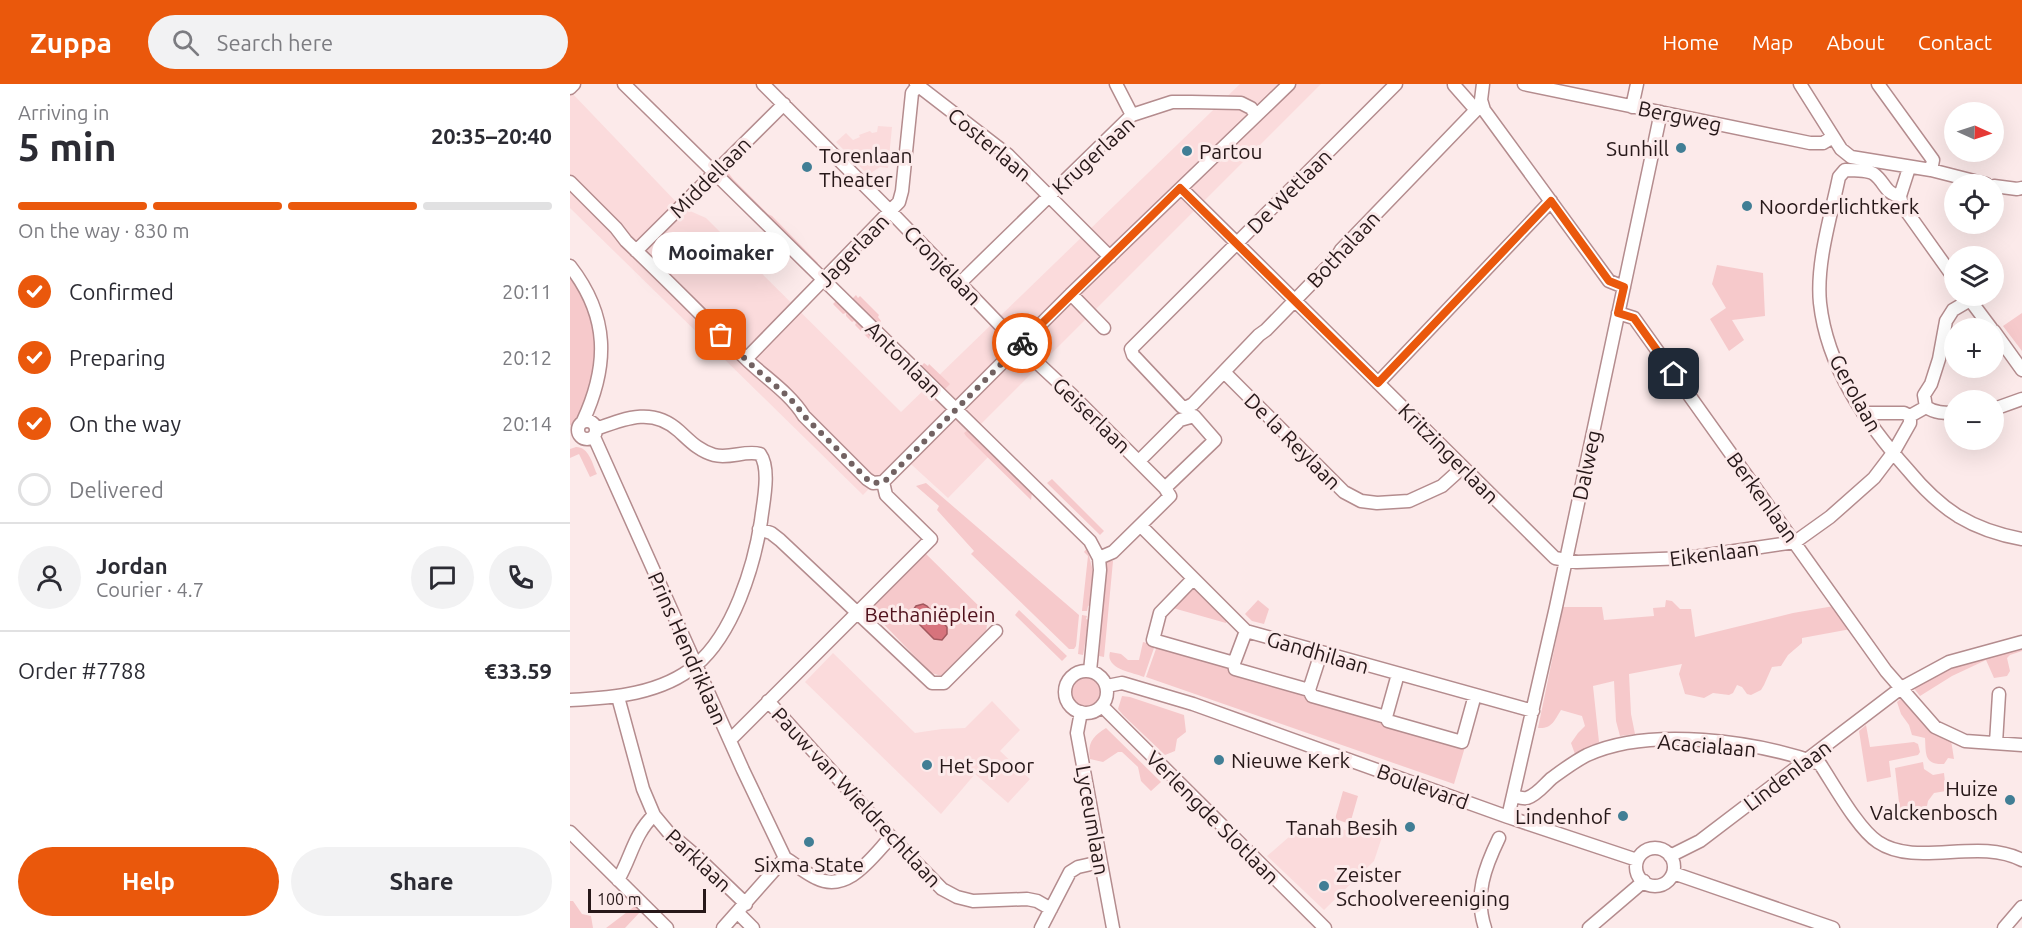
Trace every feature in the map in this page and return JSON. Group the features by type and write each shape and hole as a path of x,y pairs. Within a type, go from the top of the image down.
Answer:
{"street":[{"path":"570,88 573,84"},
{"name":"Antonlaan","path":"624,84 1090,541 1099,558"},
{"name":"Cronjélaan","path":"764,84 1019,345"},
{"path":"1116,84 1132,115"},
{"path":"570,182 636,251 746,359 798,406 804,416 869,481 884,482 1071,294 1290,84"},
{"name":"De Wetlaan","path":"1182,407 1133,355 1131,349 1396,84"},
{"name":"Bergweg","path":"1524,84 1810,143 1823,143 1833,138"},
{"path":"1632,107 1637,84"},
{"path":"1800,84 1833,138 1851,157 1946,174"},
{"path":"1878,84 1933,160 1930,170"},
{"name":"Costerlaan","path":"918,85 1008,155 1110,257"},
{"name":"Jagerlaan","path":"746,359 899,202 912,93 918,85"},
{"path":"1454,85 1479,108 1609,281 1624,287"},
{"path":"1479,108 1482,87"},
{"name":"Krugerlaan","path":"959,284 1132,115 1172,102 1191,102 1241,103 1256,115"},
{"name":"Middellaan","path":"636,251 784,104"},
{"name":"Bothalaan","path":"1182,407 1193,404 1479,108"},
{"name":"Dalweg","path":"1508,817 1566,561 1661,112"},
{"path":"1909,168 1900,196 1906,213 1944,264"},
{"name":"Gerolaan","path":"1900,196 1889,193 1871,173 1848,170 1841,172 1823,259 1820,300 1824,327 1832,355 1863,412 1893,453 1920,484 1957,515 1993,532 2022,539"},
{"name":"Kritzingerlaan","path":"1180,188 1555,558 1566,561"},
{"path":"2004,189 2022,188"},
{"path":"1378,383 1551,201"},
{"path":"570,266 591,300 600,326 601,339 599,378 593,401 577,427"},
{"path":"1071,294 1104,328"},
{"path":"1944,413 1932,411 1926,407 1924,395 1931,384 1939,358 1946,321 1958,306"},
{"name":"Berkenlaan","path":"1618,313 1634,318 1886,672 1935,727 1965,741 2022,745"},
{"name":"Geiserlaan","path":"1019,345 1138,461 1170,496 1113,552 1099,558"},
{"path":"2004,346 2022,370"},
{"name":"De la Reylaan","path":"1224,372 1344,492 1361,501 1377,503 1409,501 1442,486 1463,467"},
{"path":"2004,405 2022,399"},
{"path":"1863,412 1904,413 1910,416 1926,407"},
{"name":"Geiserlaan","path":"1138,461 1180,420 1194,416 1215,440 1165,488"},
{"name":"Eikenlaan","path":"1566,561 1687,558 1795,542 1830,517 1874,478 1893,453 1910,423 1910,416"},
{"path":"570,441 592,435 629,418 652,417 668,422 692,444 716,456 729,457 760,453 765,473 759,529 749,572 737,605 718,639 696,665 666,682 618,697 570,700"},
{"name":"Prins Hendriklaan","path":"577,427 578,434 592,435 785,858"},
{"path":"730,740 859,614 931,539 886,495 884,482"},
{"name":"Gandhilaan","path":"1141,526 1245,631 1533,711"},
{"path":"759,529 771,533 780,540 932,683 944,683 996,631"},
{"path":"1090,671 1100,570 1099,558"},
{"path":"1193,579 1160,613 1153,639 1234,663"},
{"path":"1245,631 1234,663 1235,669 1309,690"},
{"name":"Lindenlaan","path":"1670,856 1700,841 1901,688 1949,662 2022,642"},
{"path":"1321,653 1309,690 1312,696 1462,742 1475,695"},
{"path":"1090,671 1100,676 1107,686 1107,696 1102,706 1091,712 1074,709 1066,696 1066,686 1071,677 1077,673 1090,671"},
{"path":"1386,717 1398,674"},
{"name":"Boulevard","path":"1107,686 1122,683 1193,704 1508,817 1637,860"},
{"path":"1996,743 1999,694"},
{"name":"Parklaan","path":"618,697 643,789 654,815 742,908 753,928"},
{"name":"Pauw van Wieldrechtlaan","path":"768,702 891,837 942,889 957,897 973,901 1027,899 1037,901 1051,909"},
{"name":"Verlengde Slotlaan","path":"1102,706 1325,928"},
{"name":"Lyceumlaan","path":"1081,712 1077,733 1113,928"},
{"name":"Acacialaan","path":"1514,796 1525,798 1533,795 1553,778 1586,756 1615,745 1648,740 1717,742 1772,751 1807,760"},
{"path":"1807,760 1820,764 1864,829 1878,842 1902,852 1992,851 2012,855 2022,860"},
{"name":"Parklaan","path":"618,880 633,843 654,815"},
{"path":"570,832 667,928"},
{"path":"723,928 785,858 817,879 840,882 855,873 891,837"},
{"path":"1485,928 1480,901 1481,883 1499,838"},
{"path":"1653,849 1662,850 1670,856 1673,873 1667,882 1651,885 1637,873 1637,860 1644,852 1653,849"},
{"path":"1041,928 1071,872 1078,867 1100,862"},
{"path":"1673,873 1833,928"},
{"path":"1589,928 1644,881"},
{"path":"2004,928 2022,907"}],"shaded area":[{"path":"1240,84 1321,84 975,430 994,451 948,498 901,455 863,495 570,208 570,91 681,207 706,218 901,412"},
{"path":"878,126 892,127 888,168 880,167 868,175 836,142 846,133 853,140 870,131 877,132"},
{"path":"923,604 947,627 947,634 942,640 934,639 914,619 913,610 916,606"},
{"path":"833,653 915,733 965,728 992,701 1020,730 1000,751 1030,779 1008,803 975,774 941,814 805,682"},
{"name":"Zeister Schoolvereeniging","path":"1306,822 1382,837 1374,861 1324,910 1267,856"}],"green space":[{"path":"727,171 818,263 816,265 724,174"},
{"path":"1717,265 1763,273 1765,316 1732,320 1744,340 1729,351 1710,319 1726,308 1712,284"},
{"path":"570,276 577,284 592,321 596,358 589,394 581,411 570,426"},
{"path":"856,295 858,298 860,296 879,315 881,321 877,327 851,300"},
{"path":"837,300 885,345 880,350 872,339 870,340 864,334 863,330 861,331 855,325 854,321 852,322 846,316 846,313 843,314 833,304"},
{"path":"2022,313 2022,351 2004,327"},
{"path":"924,363 928,366 929,364 950,384 945,389 920,368"},
{"path":"968,430 1032,493 1031,500 966,436 964,433"},
{"path":"576,447 587,453 597,474 590,477 579,454 570,458 570,449"},
{"path":"1052,479 1104,531 1100,535 1047,483"},
{"path":"926,483 1079,615 1074,649 1069,649 971,554 974,551 937,510 939,506 916,486"},
{"path":"1087,548 1093,571 1090,605 1087,611 1082,611 1088,556 1084,552"},
{"name":"Bethaniëplein","path":"924,552 992,619 987,624 986,633 942,676 931,673 869,609"},
{"path":"1106,561 1113,561 1104,657 1099,656"},
{"path":"1193,588 1197,589 1227,619 1226,623 1173,608"},
{"path":"1258,600 1269,609 1264,624 1252,621 1245,614"},
{"path":"1666,600 1672,601 1680,609 1691,609 1695,637 1793,613 1834,606 1851,629 1802,638 1802,643 1788,655 1781,666 1772,667 1761,690 1751,695 1737,685 1733,693 1729,695 1713,693 1704,698 1685,694 1679,674 1682,664 1629,674 1631,714 1635,734 1620,736 1616,721 1614,681 1593,686 1599,742 1575,754 1571,743 1585,726 1582,716 1561,710 1550,726 1538,728 1563,607 1602,607 1604,620 1654,616 1653,608 1665,607"},
{"path":"1019,610 1067,656 1062,661 1015,615"},
{"path":"1082,615 1087,616 1086,619 1089,620 1083,655 1078,654"},
{"path":"1143,642 1155,645 1144,677 1121,669 1112,662 1110,652 1121,654 1128,660 1139,660"},
{"path":"1157,646 1229,665 1465,747 1454,784 1146,677"},
{"path":"2022,646 2022,651 2007,658 2010,671 2007,676 1994,678 1986,660 1952,676 1920,696 1912,686 1941,670"},
{"path":"1086,677 1097,681 1101,692 1097,703 1086,707 1075,703 1071,692 1075,681"},
{"path":"1122,696 1184,715 1186,732 1177,739 1175,751 1165,755 1123,715 1118,709"},
{"path":"1904,696 1951,740 1954,759 1948,758 1944,764 1933,763 1929,760 1926,754 1925,738 1912,735 1909,725 1901,714 1897,702"},
{"path":"1866,725 1870,747 1914,742 1918,744 1920,752 1918,755 1889,761 1891,777 1867,782 1859,731"},
{"path":"1106,728 1161,782 1151,791 1141,781 1138,767 1122,752 1118,752 1103,762 1090,759 1089,749 1092,740"},
{"path":"1923,762 1924,769 1933,775 1944,773 1946,791 1934,793 1927,806 1900,811 1895,768"},
{"path":"1343,791 1358,796 1350,824 1335,819"},
{"path":"570,901 573,901 582,914 591,916 593,928 570,928"},
{"path":"635,906 641,911 625,928 606,928"}],"way so far":[{"path":"721,335 764,376 777,385 798,406 804,416 867,479 876,483 884,482 1022,343"}],"place":[{"name":"Sunhill","path":"1681,148"},
{"name":"Partou","path":"1187,151"},
{"name":"Torenlaan Theater","path":"807,167"},
{"name":"Noorderlichtkerk","path":"1747,206"},
{"name":"Mooimaker","path":"721,335"},
{"name":"Nieuwe Kerk","path":"1219,760"},
{"name":"Het Spoor","path":"927,765"},
{"name":"Huize Valckenbosch","path":"2010,800"},
{"name":"Lindenhof","path":"1623,816"},
{"name":"Tanah Besih","path":"1410,827"},
{"name":"Sixma State","path":"809,842"},
{"name":"Zeister Schoolvereeniging","path":"1324,886"}],"route":[{"path":"1022,343 1180,188 1378,383 1551,201 1609,281 1624,287 1618,313 1634,318 1674,374"}]}
